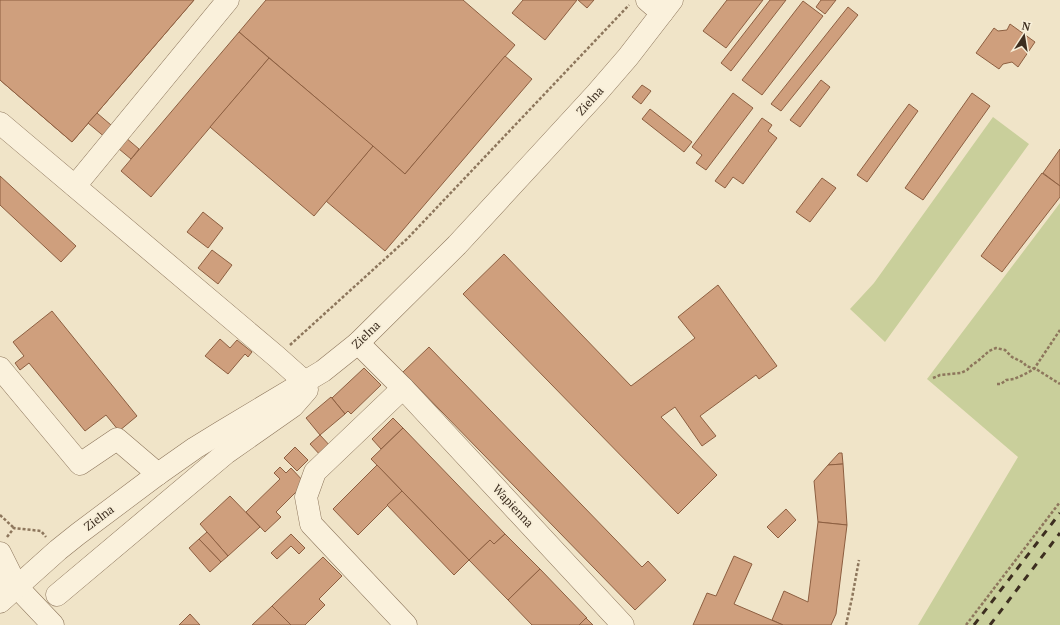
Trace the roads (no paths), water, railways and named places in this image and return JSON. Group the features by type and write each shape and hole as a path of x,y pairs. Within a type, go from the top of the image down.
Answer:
{"street":[{"path":"75,186 228,0"},
{"name":"Zielna","path":"0,602 8,581 58,550 158,474 195,448 314,376 358,343 457,245 596,94 628,57 660,4"},
{"path":"0,123 277,357 314,376 293,406 226,453 57,595"},
{"name":"Wapienna","path":"358,343 403,388 623,625"},
{"path":"0,368 80,464 117,439 158,474"},
{"path":"403,388 315,472 306,497 311,524 406,625"},
{"path":"0,553 8,581 53,625"}],"railway":[{"path":"974,625 1060,513"},
{"path":"990,625 1060,533"}]}
